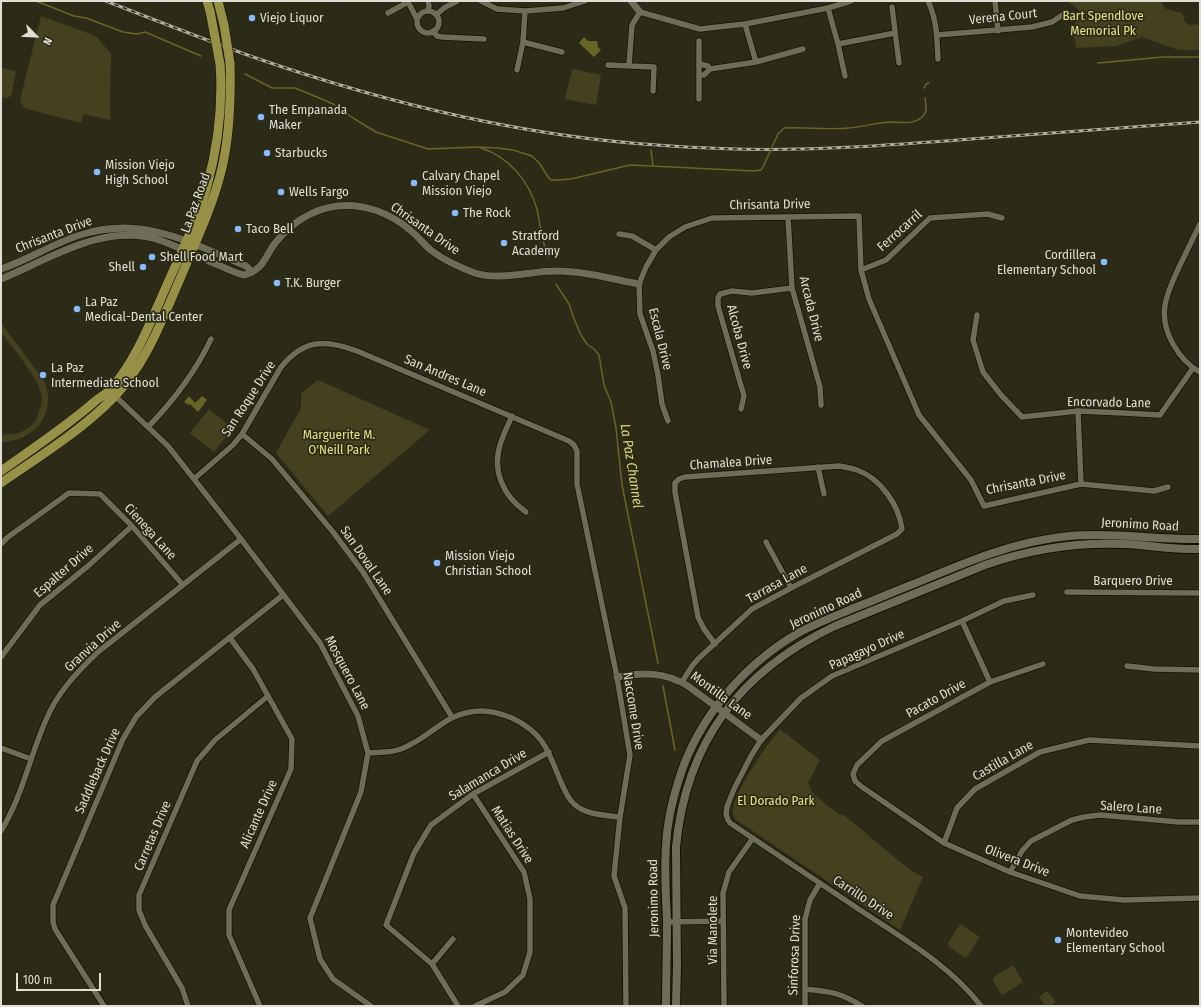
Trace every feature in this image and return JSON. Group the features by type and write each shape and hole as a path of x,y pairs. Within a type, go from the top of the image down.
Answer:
{"main road":[{"name":"La Paz Road","path":"1,483 65,439 85,423 112,394 144,355 154,336 188,247 207,187 216,150 221,102 220,64 207,1"},
{"name":"La Paz Road","path":"188,247 210,205 222,170 226,150 230,115 230,63 224,25 218,1"},
{"name":"La Paz Road","path":"1,471 112,394"},
{"name":"Jeronimo Road","path":"666,1006 667,922 665,847 669,819 679,777 690,750 716,706 735,684 760,660 800,632 822,621 983,556 1022,544 1069,536 1110,534 1200,539"},
{"name":"Jeronimo Road","path":"676,1006 677,922 675,862 678,829 686,790 697,760 724,713 750,683 767,668 810,637 992,562 1052,547 1078,544 1125,544 1169,549 1200,549"}],"street":[{"path":"428,1 428,11"},
{"path":"436,15 444,8 457,1"},
{"path":"481,1 497,9 525,11 563,8 585,1"},
{"path":"631,1 640,12 700,29 745,24 828,8 851,1"},
{"path":"928,1 934,13 938,59"},
{"path":"995,1 998,31"},
{"path":"388,13 408,2 417,19 420,30 426,33 433,31 438,24 436,15"},
{"path":"892,7 899,63"},
{"path":"828,8 846,76"},
{"path":"417,19 420,14 428,11 436,15"},
{"path":"516,70 523,42 525,11"},
{"path":"628,65 632,25 640,12"},
{"name":"Verena Court","path":"937,35 1032,27 1052,22 1067,12"},
{"path":"745,24 756,62"},
{"path":"433,31 437,36 442,37 484,39"},
{"path":"838,44 895,33"},
{"path":"699,41 699,99"},
{"path":"523,42 562,52"},
{"path":"700,75 704,75 710,69 756,62 803,49"},
{"path":"700,64 708,66 710,69"},
{"path":"608,65 654,67 653,91"},
{"name":"Chrisanta Drive","path":"1,269 74,238 106,228 121,227 145,229 158,232 242,275 258,269 275,243 286,230 301,219 337,206 358,206 378,210 393,218 409,229 432,251 450,264 477,273 503,276 555,271 580,273 640,284 646,267 656,250 669,237 685,227 712,218 859,216 861,270 870,299 919,414 971,480 984,506 1081,484 1154,491 1168,487"},
{"name":"Ferrocarril","path":"861,270 886,260 930,218 988,214 1002,218"},
{"name":"Arcada Drive","path":"788,217 792,288 820,387 820,405"},
{"path":"1200,224 1168,291 1164,310 1165,326 1177,351 1200,372"},
{"path":"620,234 632,236 656,250"},
{"name":"Chrisanta Drive","path":"1,279 89,241 103,238 130,236 144,237 188,247"},
{"name":"Escala Drive","path":"640,284 640,314 653,351 662,404 668,421"},
{"name":"Alcoba Drive","path":"741,409 744,396 718,306 718,298 720,294 732,291 752,293 792,288"},
{"name":"Encorvado Lane","path":"977,314 973,340 983,372 1001,395 1022,417 1078,411 1124,412 1160,416 1194,368"},
{"path":"149,426 182,390 197,367 211,340"},
{"name":"San Andres Lane","path":"304,348 320,343 341,345 512,416 569,441 574,445"},
{"name":"San Roque Drive","path":"194,479 233,445 242,434 281,367 296,352 304,348"},
{"name":"Mosquero Lane","path":"112,394 149,426 168,446 241,539 320,643 358,716 368,753 361,792 310,918 320,960 333,978 371,1006"},
{"path":"1078,411 1081,484"},
{"path":"512,416 501,443 498,458 498,471 507,495 515,504 526,512"},
{"name":"San Doval Lane","path":"242,434 272,459 333,532 363,572 452,717"},
{"name":"Naccome Drive","path":"574,445 577,451 577,484 617,677 630,755 620,817 614,876 625,908 626,1006"},
{"name":"Chamalea Drive","path":"715,644 704,629 698,617 675,492 675,483 679,479 685,477 818,467 839,466 858,470 882,487 891,500 901,522 902,529"},
{"path":"818,467 824,494"},
{"name":"Cienega Lane","path":"1,544 8,536 69,493 100,494 132,526 183,585"},
{"name":"Espalter Drive","path":"1,657 40,605 88,566 132,526"},
{"name":"Tarrasa Lane","path":"682,682 692,666 752,610 790,588 897,534 902,529"},
{"name":"Granvia Drive","path":"1,831 13,808 46,718 62,691 98,652 241,539"},
{"path":"766,542 790,588"},
{"name":"Barquero Drive","path":"1067,592 1200,592"},
{"name":"Saddleback Drive","path":"104,1006 55,929 52,914 55,898 129,728 136,717 154,698 283,595"},
{"name":"Papagayo Drive","path":"726,816 727,807 734,788 761,740 802,698 832,676 962,621 1004,600 1033,595"},
{"path":"962,621 990,682"},
{"name":"Alicante Drive","path":"230,638 253,669 292,739 291,769 229,910 229,935 260,1006"},
{"name":"Pacato Drive","path":"853,774 857,765 882,741 990,682 1043,664"},
{"path":"1127,666 1154,669 1200,670"},
{"name":"Montilla Lane","path":"617,677 640,673 654,674 668,676 682,682 761,740"},
{"name":"Carretas Drive","path":"188,1006 182,988 145,925 139,910 140,895 198,762 215,740 268,696"},
{"path":"368,753 391,752 401,749 452,717 462,713 481,711 498,713 507,716 535,732 549,752 566,792 574,804 591,813 620,817"},
{"name":"Castilla Lane","path":"944,843 957,808 975,789 1040,752 1089,740 1200,746"},
{"path":"1,748 31,759"},
{"name":"Salamanca Drive","path":"432,964 386,925 414,853 431,825 473,794 549,752"},
{"name":"Olivera Drive","path":"853,774 855,781 862,787 944,843 1010,872 1080,896 1124,900 1200,898"},
{"name":"Matias Drive","path":"473,794 524,872 530,899 530,952 522,975 505,992 475,1006"},
{"name":"Salero Lane","path":"1010,872 1022,850 1031,841 1072,820 1100,815 1179,822 1200,822"},
{"name":"Carrillo Drive","path":"726,816 730,823 892,930 942,966 970,992 981,1006"},
{"name":"Via Manolete","path":"724,1006 723,893 727,875 753,838"},
{"name":"Sinforosa Drive","path":"805,1006 805,919 810,900 820,883"},
{"path":"667,922 723,920"},
{"path":"454,939 432,964 458,1006"},
{"path":"805,989 841,994 862,1006"}],"green space":[{"name":"Bart Spendlove Memorial Pk","path":"1066,1 1160,1 1166,9 1182,13 1185,22 1190,25 1200,24 1200,50 1178,50 1142,37 1116,46 1076,48 1073,26 1082,13"},
{"path":"41,16 96,36 111,54 110,120 84,114 81,123 24,108 20,100"},
{"path":"3,68 16,71 11,96 7,98 1,97 1,69"},
{"path":"572,69 601,75 596,105 565,99"},
{"path":"1,323 43,379 47,391 48,402 46,413 41,422 33,431 24,437 13,441 1,442 1,434 10,435 18,433 25,430 35,422 42,398 35,378 1,332"},
{"name":"Marguerite M. O'Neill Park","path":"318,380 430,430 328,516 276,453 301,408 301,393"},
{"path":"209,409 233,428 214,452 190,433"},
{"name":"El Dorado Park","path":"780,729 820,760 808,783 812,792 838,814 844,815 910,870 923,877 900,930 735,819 733,813 734,805 744,782 759,757"},
{"path":"960,924 980,937 966,958 949,947 948,943"},
{"path":"1013,965 1023,982 1002,995 993,981 995,976"},
{"path":"1047,991 1056,1002 1051,1006 1046,1006 1039,997"}],"shaded area":[{"path":"584,37 588,41 597,41 598,47 601,50 594,57 579,43"},
{"path":"189,396 195,403 202,396 207,400 198,412 190,404 189,405 184,402"}],"waterway":[{"name":"La Paz Channel","path":"36,1 74,16 86,18 123,32 137,34 145,32 201,56"},
{"path":"1098,63 1163,57 1200,57"},
{"name":"La Paz Channel","path":"245,74 272,88 295,88 333,104 376,132 428,149 478,147"},
{"path":"924,88 926,84 929,83"},
{"path":"478,147 513,150 532,156 540,164 551,180 571,179 630,165 754,171 761,170 778,134 784,128 841,129 889,122 914,122 925,114 925,98"},
{"name":"La Paz Channel","path":"481,148 500,157 509,164 529,189 537,209 548,257"},
{"path":"651,150 653,166"},
{"name":"La Paz Channel","path":"556,284 569,304 581,335 587,344 599,355 604,385 611,402 616,428 622,485 658,663"},
{"name":"La Paz Channel","path":"663,686 675,750"}],"railway":[{"path":"106,1 253,57 402,102 503,125 554,134 605,140 706,148 804,149 912,143 1200,122"}],"place":[{"name":"Viejo Liquor","path":"252,18"},
{"name":"The Empanada Maker","path":"261,117"},
{"name":"Starbucks","path":"267,153"},
{"name":"Mission Viejo High School","path":"97,172"},
{"name":"Calvary Chapel Mission Viejo","path":"414,183"},
{"name":"Wells Fargo","path":"281,192"},
{"name":"The Rock","path":"455,213"},
{"name":"Taco Bell","path":"238,229"},
{"name":"Stratford Academy","path":"504,243"},
{"name":"Shell Food Mart","path":"152,257"},
{"name":"Cordillera Elementary School","path":"1104,262"},
{"name":"Shell","path":"143,267"},
{"name":"T.K. Burger","path":"277,283"},
{"name":"La Paz Medical-Dental Center","path":"77,309"},
{"name":"La Paz Intermediate School","path":"43,375"},
{"name":"Mission Viejo Christian School","path":"437,563"},
{"name":"Montevideo Elementary School","path":"1058,940"}]}
